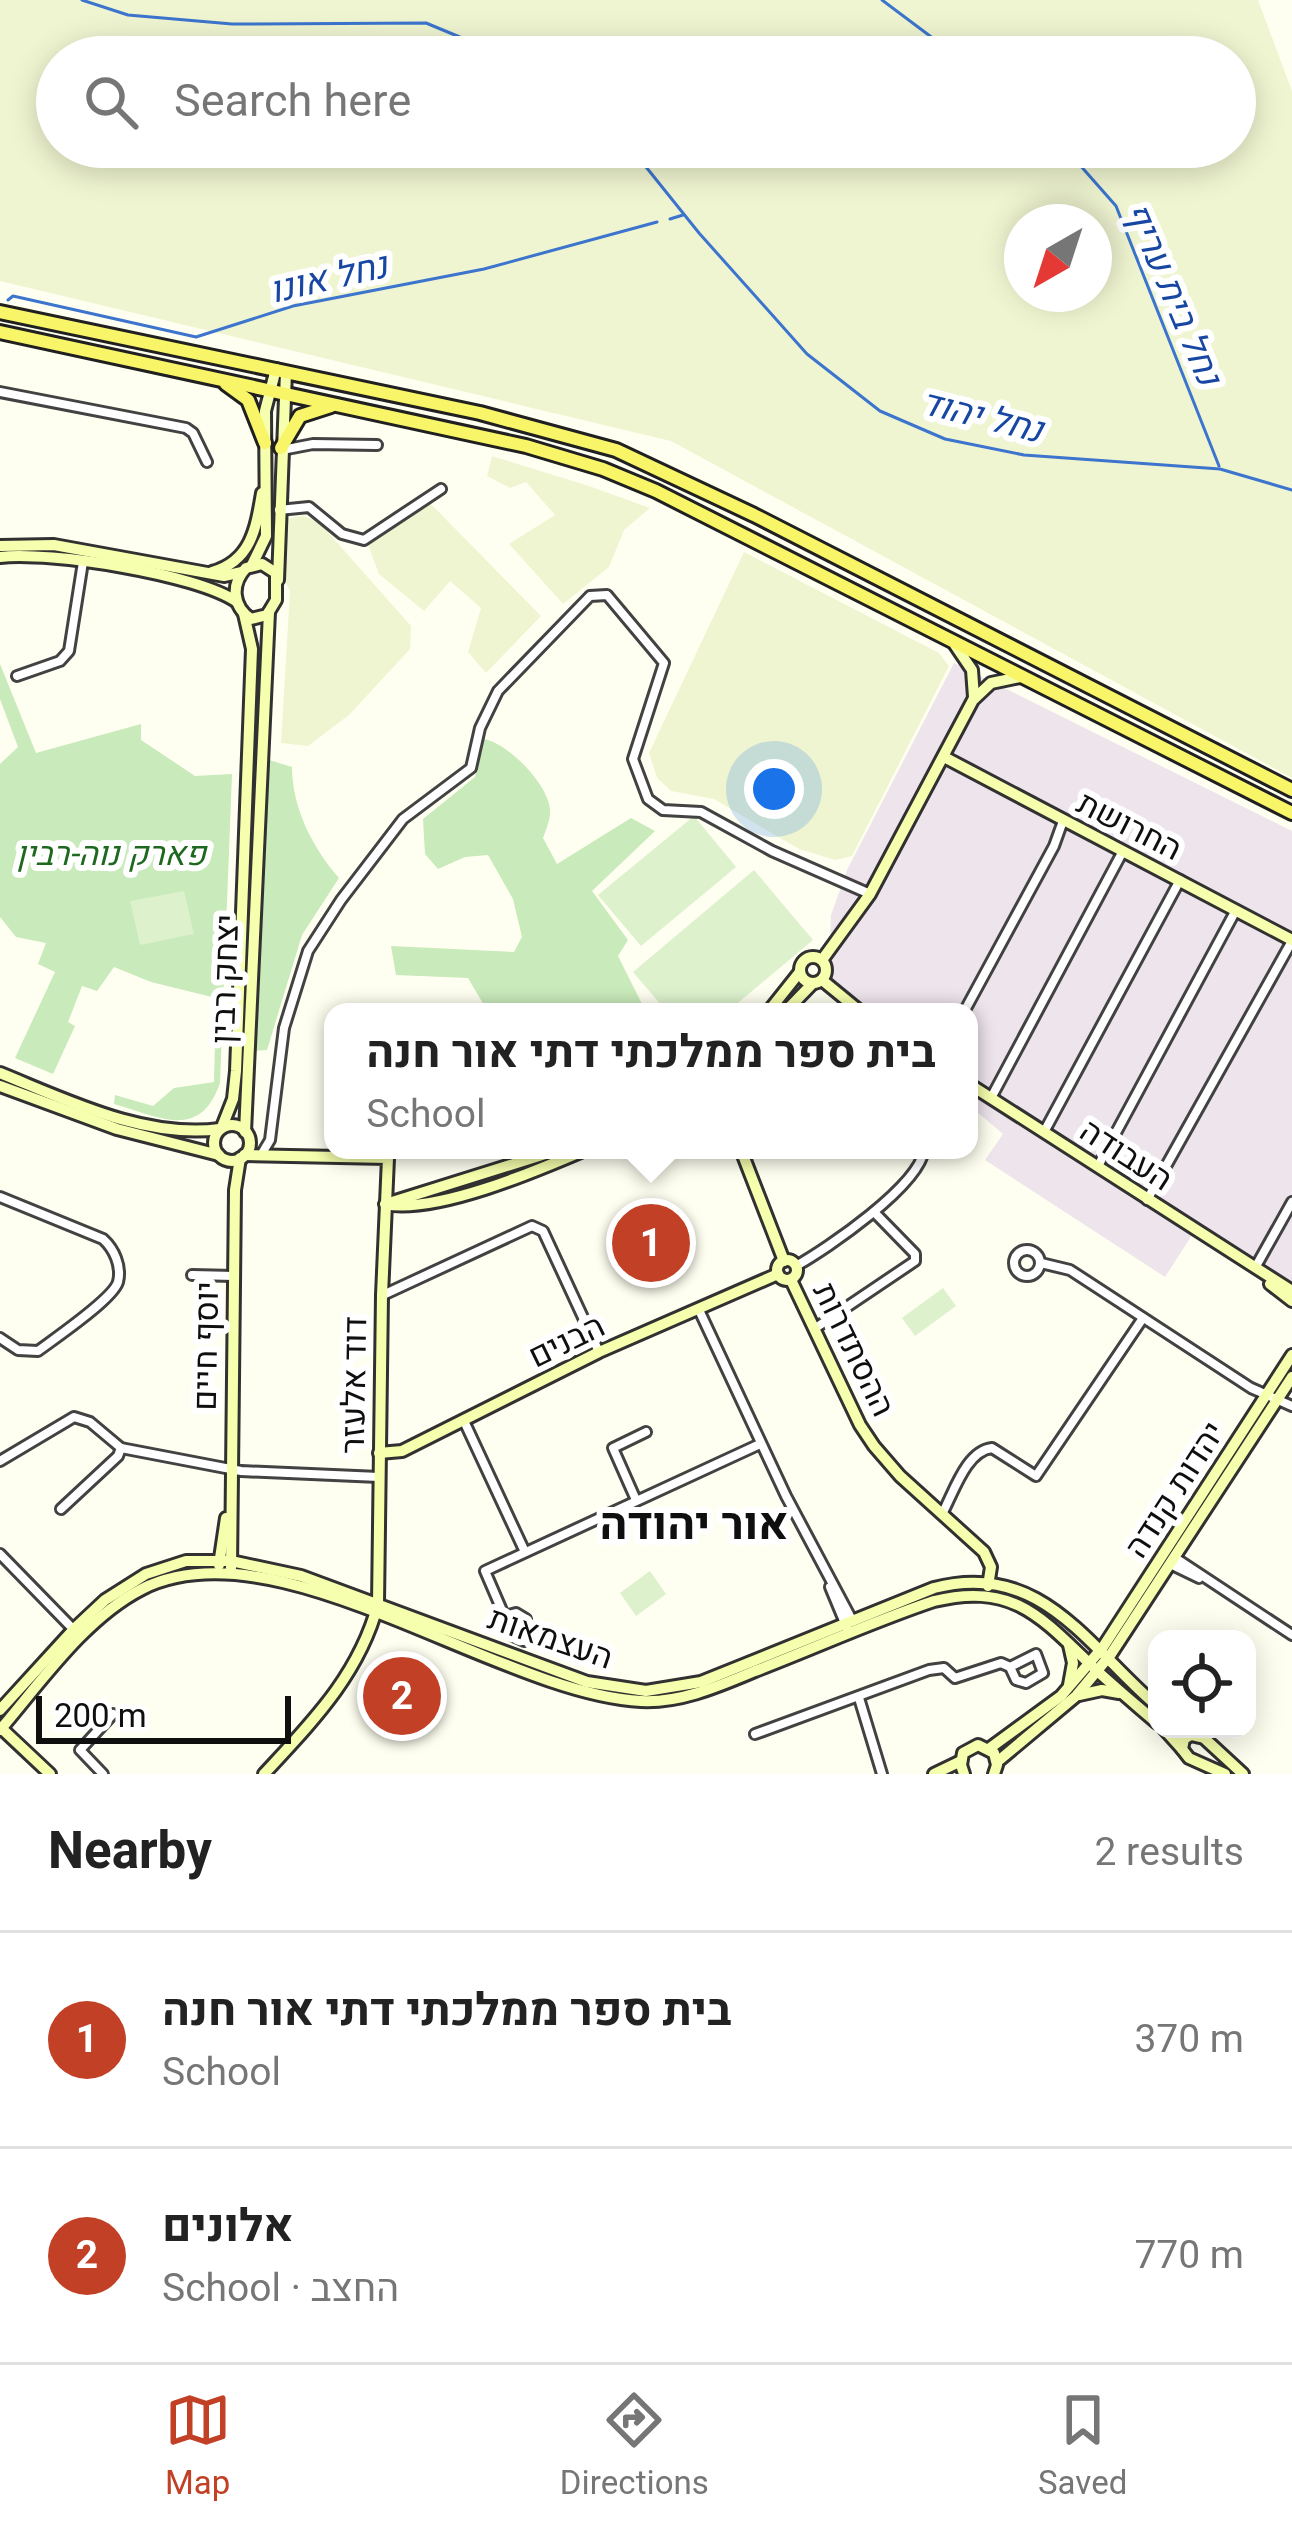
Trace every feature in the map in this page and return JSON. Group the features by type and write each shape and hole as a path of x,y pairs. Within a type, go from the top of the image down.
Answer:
{"main road":[{"path":"0,312 481,413 616,450 754,515 1292,790"},
{"path":"0,332 526,446 627,478 1292,813"},
{"path":"208,376 248,400 265,443"},
{"path":"280,449 299,416 340,405"}],"street":[{"path":"281,370 277,599 259,619 244,614 236,585 266,536 269,391 281,370"},
{"path":"0,392 186,428 207,462"},
{"path":"280,449 313,444 377,445"},
{"path":"206,573 230,565 246,550 266,466"},
{"path":"278,511 309,507 342,534 364,541 441,489"},
{"path":"0,546 54,545 230,576 267,566 278,580"},
{"path":"0,557 36,555 204,585 237,602"},
{"path":"17,676 60,661 70,650 82,562"},
{"path":"264,1151 284,1028 308,951 403,820 471,768 479,728 498,692 590,596 607,595 664,663 633,758 649,799 663,810 701,812 772,851 870,894"},
{"name":"יצחק רבין","path":"246,1132 269,612"},
{"name":"יצחק רבין","path":"221,1128 234,1090 239,1007 252,683 252,640 244,614"},
{"path":"955,645 972,670 973,700"},
{"path":"822,960 870,894 973,700 992,683 1020,677"},
{"name":"החרושת","path":"944,757 1292,940"},
{"path":"969,1003 1064,821"},
{"path":"991,1098 1123,851"},
{"path":"1044,1132 1180,880"},
{"path":"1097,1167 1236,910"},
{"path":"1148,1200 1292,940"},
{"path":"775,1003 806,958 822,960"},
{"path":"795,1003 826,972 822,960"},
{"path":"800,973 848,1003"},
{"path":"0,1073 157,1128 190,1132 236,1125 264,1151"},
{"path":"0,1086 117,1129 231,1160 264,1151 324,1155"},
{"name":"העבודה","path":"978,1090 1292,1291"},
{"path":"220,1156 214,1142 221,1128"},
{"path":"242,1156 249,1146 246,1132"},
{"name":"יוסף חיים","path":"220,1156 235,1190"},
{"name":"יוסף חיים","path":"225,1575 235,1190 242,1156"},
{"name":"דוד אלעזר","path":"376,1609 388,1159"},
{"path":"385,1204 532,1159"},
{"path":"385,1204 413,1207 438,1201 559,1159"},
{"path":"745,1159 790,1263 791,1280 778,1274 778,1266 790,1263 836,1243 874,1212 921,1159"},
{"path":"0,1197 103,1239 115,1252 119,1276 112,1291 38,1351 18,1350 0,1338"},
{"path":"1255,1270 1292,1202"},
{"path":"814,1329 911,1266 915,1254 874,1212"},
{"path":"382,1295 395,1293 532,1226 544,1232 599,1352"},
{"path":"1041,1263 1070,1270 1292,1406"},
{"name":"העבודה","path":"1255,1270 1292,1301"},
{"name":"הבנים","path":"380,1453 402,1451 599,1352 778,1274"},
{"path":"192,1275 234,1276"},
{"name":"ההסתדרות","path":"791,1280 874,1446 974,1542 984,1595"},
{"path":"699,1310 850,1626"},
{"path":"942,1514 973,1456 984,1448 992,1448 1036,1476 1143,1318"},
{"name":"יהדות קנדה","path":"1104,1655 1121,1640 1272,1397 1292,1355"},
{"name":"יהדות קנדה","path":"1272,1397 1292,1377"},
{"path":"0,1461 74,1417 90,1422 121,1448 230,1470 379,1477"},
{"path":"464,1421 525,1552"},
{"path":"636,1500 613,1448 646,1432"},
{"path":"505,1616 485,1570 760,1444"},
{"path":"61,1509 112,1464 121,1448"},
{"path":"0,1554 77,1634"},
{"path":"1170,1559 1292,1635"},
{"name":"יהדות קנדה","path":"1104,1655 1170,1559"},
{"name":"העצמאות","path":"0,1710 122,1588 146,1574 186,1562 225,1560 301,1576 376,1609"},
{"name":"העצמאות","path":"0,1728 77,1634 142,1589 174,1578 225,1575 300,1587 587,1682 646,1691 688,1686 850,1626 934,1601 984,1595"},
{"path":"985,1582 1034,1595 1148,1698"},
{"name":"העצמאות","path":"850,1626 934,1588 985,1582"},
{"path":"984,1595 1020,1603 1148,1716"},
{"path":"264,1774 342,1684 362,1650 376,1609"},
{"path":"1121,1640 1126,1678"},
{"path":"1068,1642 1073,1659 1072,1693"},
{"path":"755,1734 929,1670 944,1668 956,1678 1001,1663 1010,1667 1016,1680 1026,1683 1042,1673 1043,1666 1036,1654 1010,1667"},
{"path":"995,1768 1104,1655"},
{"path":"934,1774 962,1767 972,1746 990,1748 1072,1693 1123,1694"},
{"path":"860,1698 882,1774"},
{"path":"103,1774 80,1750 113,1714"},
{"path":"0,1728 50,1774"},
{"path":"1171,1738 1187,1757 1225,1774"},
{"path":"1182,1749 1185,1738"},
{"path":"1202,1738 1244,1774"},
{"path":"990,1748 995,1768"}],"shaded area":[{"path":"954,663 1292,831 1292,1292 1194,1232 1165,1277 985,1160 1003,1134 978,1113 978,1003 863,1003 829,976 831,915 847,870"}],"green space":[{"path":"0,0 1258,0 1292,91 1292,778 671,441 0,281"},
{"path":"492,456 650,508 624,530 609,567 563,604 509,544 555,515 526,482 510,488 487,476"},
{"path":"428,501 541,616 486,673 468,652 481,608 450,581 424,611 379,574 368,545"},
{"path":"285,519 317,520 411,626 410,649 349,715 308,746 281,743 290,591 280,571"},
{"path":"744,552 939,653 949,666 852,856 835,860 799,849 714,799 671,791 657,778 649,753"},
{"name":"פארק נוה-רבין","path":"0,664 36,753 141,724 141,740 195,776 232,774 220,1083 212,1101 190,1119 162,1118 114,1104 115,1095 153,1106 174,1088 214,1082 216,998 114,967 97,991 82,986 68,1022 75,1026 53,1074 15,1058 55,972 38,964 46,943 16,937 0,917 0,764 18,747 0,699"},
{"path":"484,739 515,756 547,799 550,813 543,838 557,864 631,818 655,831 592,891 628,940 618,956 642,1003 483,1003 468,978 396,975 391,946 514,952 522,937 513,899 488,855 465,857 438,869 425,854 423,819 475,777"},
{"path":"269,760 292,767 305,826 339,878 302,935 267,1050 250,1051"},
{"path":"694,816 736,867 641,946 598,895"},
{"path":"754,870 813,940 738,1003 659,1003 633,972"},
{"path":"184,891 194,934 140,945 130,901"},
{"path":"943,1288 956,1306 915,1336 902,1318"},
{"path":"650,1571 666,1594 636,1616 620,1593"}],"waterway":[{"name":"נחל יהוד","path":"82,0 128,15 232,24 426,23 457,36"},
{"name":"נחל בית עריף","path":"882,0 930,36"},
{"name":"נחל יהוד","path":"647,168 807,354 880,411 945,439 1024,455 1220,469 1292,490"},
{"name":"נחל בית עריף","path":"1083,168 1116,206 1219,466"},
{"path":"670,219 683,215"},
{"name":"נחל אונו","path":"8,300 13,296 196,337 293,306 484,269 657,222"}],"place":[{"name":"בית ספר ממלכתי דתי אור חנה","path":"651,1243"},
{"name":"אלונים","path":"402,1696"}],"district":[{"name":"אור יהודה","path":"694,1523"}]}
